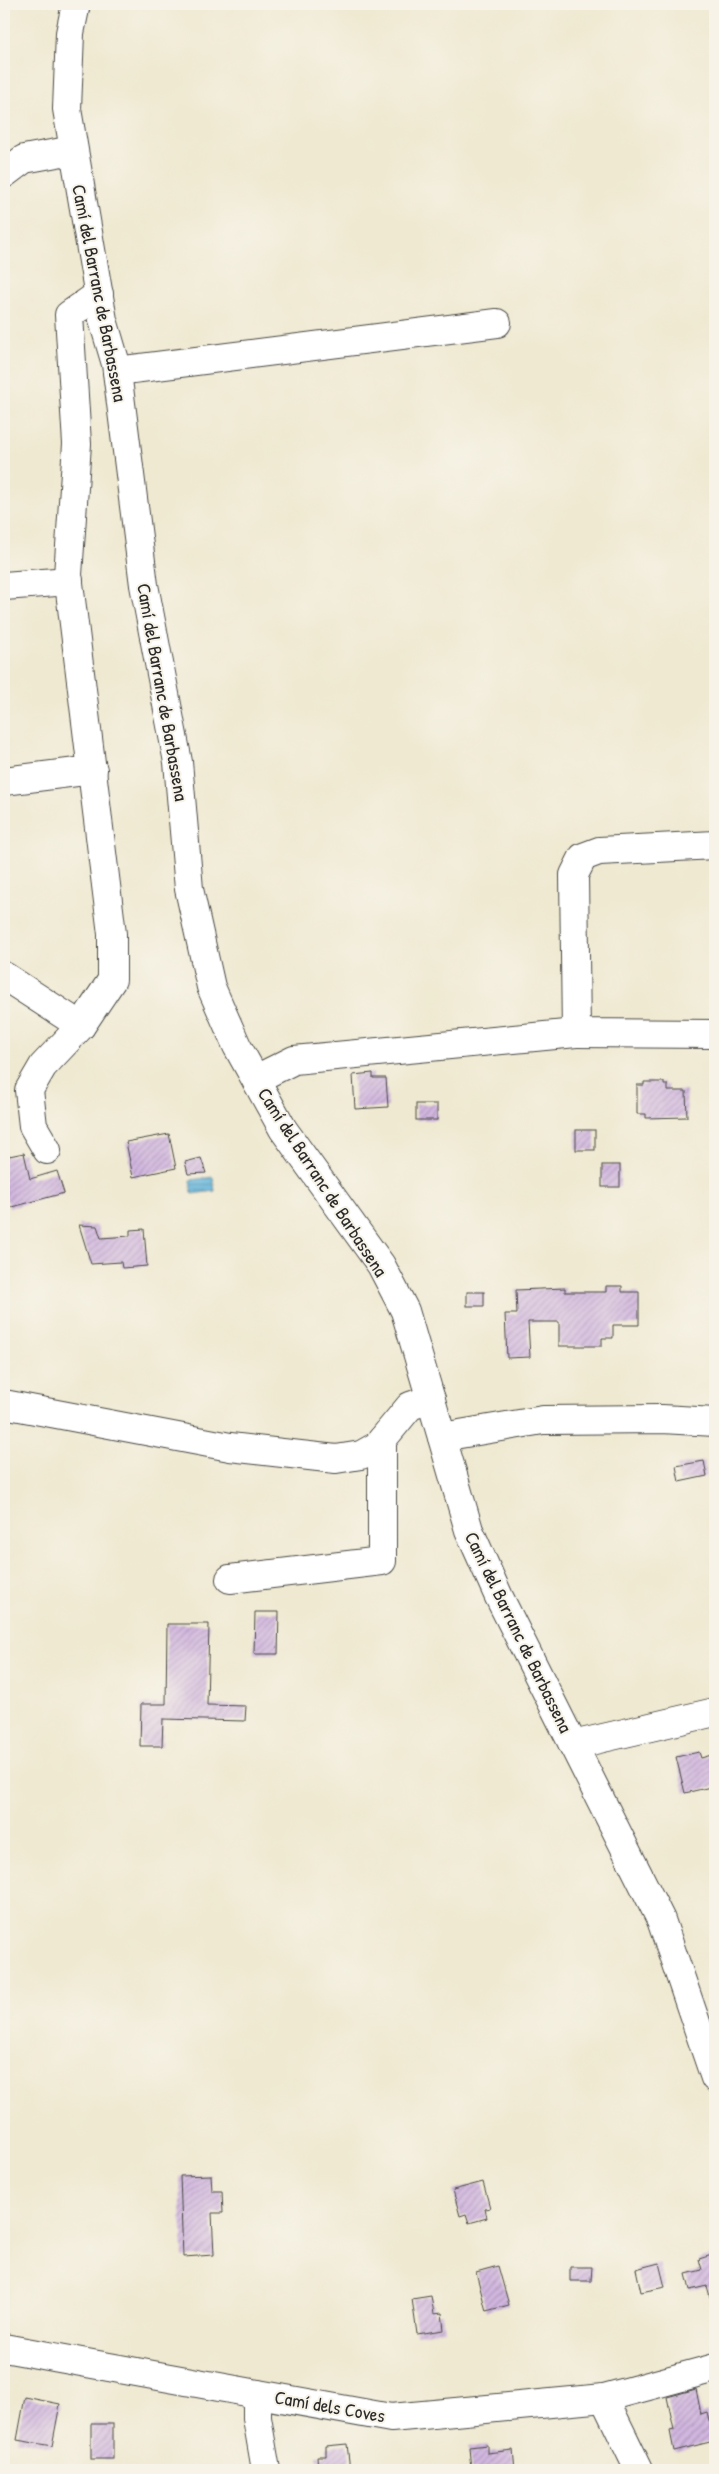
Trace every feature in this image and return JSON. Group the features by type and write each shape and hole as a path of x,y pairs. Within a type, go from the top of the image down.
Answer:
{"street":[{"name":"Camí del Barranc de Barbassena","path":"76,4 70,33 67,110 99,294 117,370 144,585 178,762 189,889 211,987 237,1046 283,1129 380,1265 405,1311 469,1530 499,1597 661,1920 715,2078"},
{"path":"4,174 24,159 73,150"},
{"path":"47,1150 33,1126 29,1090 44,1066 81,1026 112,980 112,934 94,770 69,582 77,444 69,315 99,294"},
{"path":"117,370 497,322"},
{"path":"4,586 69,582"},
{"path":"4,781 94,770"},
{"path":"576,1033 574,875 583,857 599,851 715,845"},
{"path":"4,976 81,1026"},
{"path":"256,1079 294,1060 576,1033 715,1034"},
{"path":"4,1404 230,1447 336,1459 361,1455 377,1446 410,1406 430,1399"},
{"path":"442,1437 543,1420 662,1419 715,1422"},
{"path":"230,1579 382,1561 382,1440"},
{"path":"573,1746 715,1712"},
{"name":"Camí dels Coves","path":"4,2348 391,2418 604,2398 715,2368"},
{"path":"258,2394 257,2418 266,2470"},
{"path":"604,2398 639,2470"}],"water":[{"path":"213,1177 215,1191 192,1194 190,1180"}],"building":[{"path":"373,1073 373,1078 386,1078 388,1107 355,1109 353,1075"},
{"path":"644,1082 664,1082 664,1085 668,1085 668,1091 686,1091 687,1117 646,1118 646,1114 637,1114 637,1085 644,1085"},
{"path":"416,1104 437,1104 437,1120 416,1120"},
{"path":"576,1130 595,1130 595,1150 576,1150"},
{"path":"169,1134 176,1168 133,1177 126,1142"},
{"path":"24,1153 30,1179 57,1171 64,1193 9,1208 7,1199 4,1200 4,1157"},
{"path":"201,1158 206,1173 188,1174 185,1162"},
{"path":"602,1165 620,1165 620,1187 602,1187"},
{"path":"79,1225 97,1226 101,1238 130,1236 130,1230 144,1229 147,1266 122,1268 121,1262 91,1264"},
{"path":"606,1286 622,1286 622,1292 639,1292 639,1325 613,1325 613,1338 602,1338 602,1346 559,1346 559,1322 528,1322 530,1357 507,1358 505,1314 517,1314 516,1290 565,1288 565,1292 606,1292"},
{"path":"467,1292 484,1292 484,1306 467,1306"},
{"path":"704,1461 707,1476 679,1482 676,1466"},
{"path":"255,1612 279,1612 278,1654 254,1654"},
{"path":"167,1624 209,1624 207,1705 246,1706 245,1721 163,1719 162,1746 140,1746 141,1704 166,1704"},
{"path":"699,1752 701,1758 715,1754 715,1786 685,1793 676,1757"},
{"path":"211,2175 212,2191 222,2191 223,2213 212,2213 214,2255 183,2257 180,2176"},
{"path":"483,2182 490,2208 485,2209 487,2218 469,2223 466,2214 460,2216 453,2190"},
{"path":"715,2254 715,2300 711,2300 707,2286 690,2290 686,2274 702,2270 699,2259"},
{"path":"659,2263 665,2287 641,2292 636,2269"},
{"path":"498,2266 509,2305 486,2311 476,2272"},
{"path":"570,2267 592,2267 591,2281 570,2281"},
{"path":"431,2296 434,2314 442,2313 444,2330 417,2334 412,2299"},
{"path":"696,2389 701,2414 707,2412 714,2441 674,2451 670,2431 674,2430 667,2397"},
{"path":"25,2397 60,2404 52,2446 17,2440"},
{"path":"91,2424 113,2424 113,2459 91,2459"},
{"path":"347,2444 350,2470 318,2470 317,2456 326,2456 326,2446"},
{"path":"487,2445 487,2453 513,2450 515,2470 471,2470 469,2447"}]}
